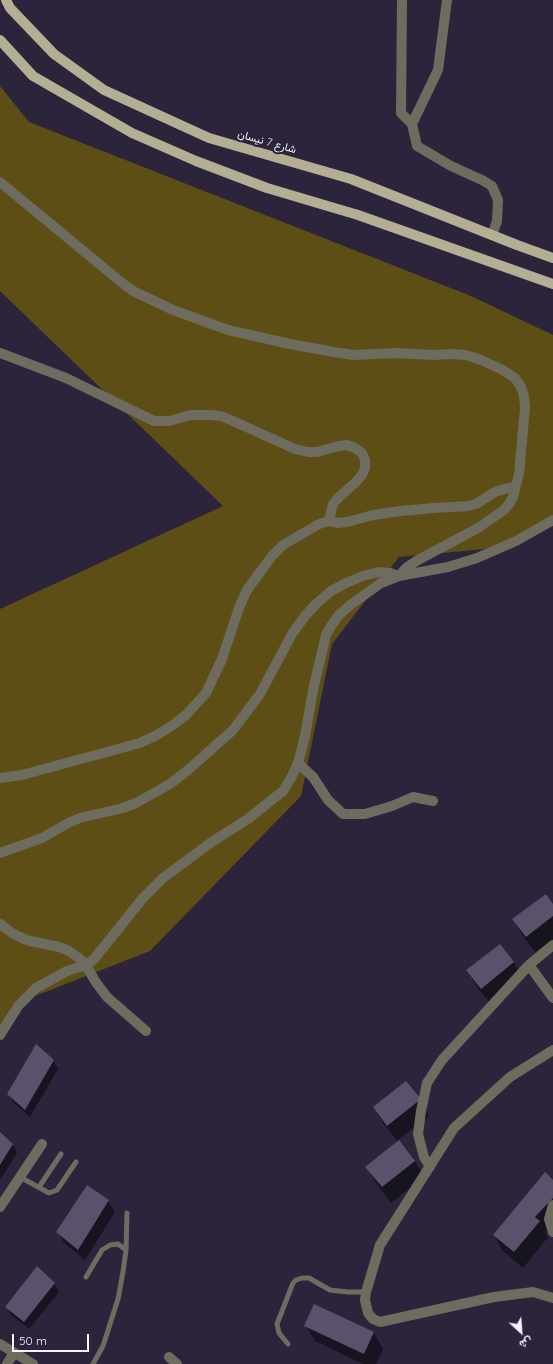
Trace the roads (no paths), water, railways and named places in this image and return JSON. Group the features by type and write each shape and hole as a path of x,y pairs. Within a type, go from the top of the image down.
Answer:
{"main road":[{"name":"شارع 7 نيسان","path":"6,0 10,8 54,54 104,90 208,138 351,179 553,258"},
{"path":"0,40 32,76 132,132 189,158 267,188 358,215 553,284"}],"street":[{"path":"402,0 401,113 412,124 417,146 451,166 492,186 498,200 497,221 492,235"},
{"path":"412,124 438,70 447,0"},
{"path":"0,182 133,291 173,310 228,330 290,344 353,355 396,352 434,355 466,355 501,369 515,378 521,387 524,396 525,408 521,465 513,498 500,513 478,528 418,560 406,568 399,576"},
{"path":"0,353 66,378 154,421 169,421 190,415 221,416 295,449 308,452 317,452 347,445 355,448 362,453 365,460 365,468 362,475 355,483 333,504 329,521"},
{"path":"0,778 22,775 140,743 174,725 186,715 206,693 219,666 244,596 263,568 283,545 319,524 329,521 337,523 347,522 373,515 400,511 468,506 476,504 495,492 515,487"},
{"path":"0,1035 18,1006 36,988 67,971 86,965 104,949 149,890 213,841 248,820 274,799 288,784 298,763 305,736 324,644 331,626 344,610 381,583 399,576 454,565 477,558 516,541 553,520"},
{"path":"0,853 42,838 80,818 124,808 170,784 233,730 260,694 292,634 317,603 332,591 363,576 379,572 399,576"},
{"path":"298,763 313,777 328,800 343,814 365,814 392,806 413,797 433,801"},
{"path":"0,924 12,933 30,941 59,947 69,951 79,958 86,965 100,989 146,1032"},
{"path":"430,1167 424,1157 418,1134 427,1083 442,1060 529,965 553,945"},
{"path":"529,965 553,998"},
{"path":"553,1050 510,1077 454,1128 380,1245 365,1300 368,1313 380,1322 494,1297 533,1292 553,1298"},
{"path":"0,1207 42,1144"},
{"path":"553,1205 549,1218 553,1232"},
{"path":"0,1344 33,1364"},
{"path":"7,1364 14,1353"}],"lane":[{"path":"38,1187 61,1154"},
{"path":"20,1177 49,1193 57,1190 76,1162"},
{"path":"93,1364 103,1346 118,1299 124,1272 127,1213"},
{"path":"86,1277 102,1250 110,1245 118,1244 126,1250"},
{"path":"288,1344 280,1333 278,1324 293,1284 296,1280 309,1278 330,1290 366,1292"}]}
